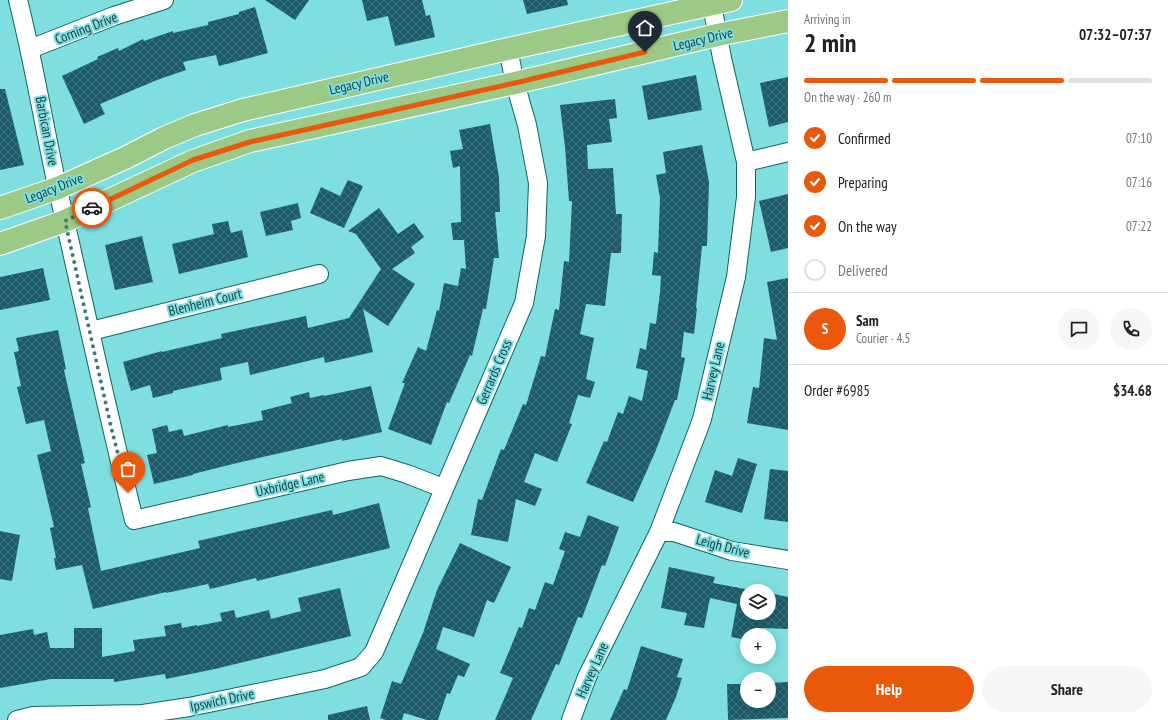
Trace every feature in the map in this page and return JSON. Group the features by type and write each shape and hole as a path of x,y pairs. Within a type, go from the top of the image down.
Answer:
{"main road":[{"name":"Legacy Drive","path":"0,208 58,188 125,158 164,138 236,112 718,1"},
{"name":"Legacy Drive","path":"0,244 65,221 193,160 250,142 515,83 718,35 788,21"}],"street":[{"name":"Barbican Drive","path":"18,0 30,49 65,221 91,331 111,427 134,520"},
{"name":"Corning Drive","path":"30,49 114,16 164,0"},
{"name":"Harvey Lane","path":"571,720 587,677 660,532 702,419 736,277 746,197 746,162 718,35 718,1"},
{"name":"Gerrards Cross","path":"353,670 361,667 374,652 443,488 524,303 536,236 538,183 527,125 515,83 508,49"},
{"path":"746,162 788,152"},
{"name":"Blenheim Court","path":"91,331 319,274"},
{"name":"Uxbridge Lane","path":"134,520 348,471 381,466 443,488"},
{"name":"Leigh Drive","path":"660,532 674,532 732,551 788,560"},
{"name":"Ipswich Drive","path":"17,720 33,716 143,714 189,707 317,680 353,670"}],"building":[{"path":"265,0 309,0 295,20"},
{"path":"362,0 422,0 426,16 430,15 435,37 395,46 388,16 367,21"},
{"path":"523,0 567,0 568,5 527,14"},
{"path":"255,7 268,53 219,66 216,55 183,62 186,70 157,80 100,104 105,114 84,124 62,76 98,59 97,57 118,48 119,51 143,39 144,41 173,31 173,33 208,25 208,22 239,14 239,12"},
{"path":"696,75 702,110 648,120 642,86"},
{"path":"788,77 788,122 769,127 760,83"},
{"path":"0,89 5,89 24,165 0,170"},
{"path":"615,99 617,118 609,119 612,142 587,145 588,169 613,168 616,214 622,214 621,253 611,253 605,306 586,304 580,334 594,338 586,379 595,382 590,398 578,395 569,423 572,424 557,462 535,453 524,482 542,489 535,506 516,499 508,542 471,535 478,499 482,500 501,449 504,450 523,404 526,405 541,356 545,357 555,309 559,310 564,261 569,262 572,201 569,201 560,105"},
{"path":"490,124 499,177 500,212 495,212 499,258 494,258 486,309 483,309 472,356 470,355 449,403 447,402 431,445 388,429 405,383 402,383 418,347 426,351 437,310 439,311 444,283 458,286 461,268 466,269 464,240 453,240 451,223 461,222 460,166 453,168 450,151 463,149 459,130"},
{"path":"702,145 709,182 707,246 702,246 694,334 684,332 681,357 685,358 677,400 675,400 656,450 633,502 586,483 604,441 607,442 618,412 623,414 629,396 642,401 648,371 636,368 640,348 646,350 650,323 656,324 660,292 661,276 652,275 654,252 658,253 660,198 656,175 666,173 663,152"},
{"path":"348,180 363,186 344,228 310,213 321,187 340,196"},
{"path":"788,194 788,248 771,252 759,201"},
{"path":"298,203 301,218 291,221 293,230 266,236 260,212"},
{"path":"379,208 398,234 414,223 424,237 411,247 415,253 392,269 415,284 388,326 363,309 373,352 325,363 324,357 250,375 248,362 220,368 222,380 173,391 173,393 153,398 150,385 131,391 123,362 162,351 222,338 221,334 306,316 308,328 349,318 381,269 356,234 348,231"},
{"path":"228,221 231,233 242,230 248,257 179,274 172,244 214,234 212,224"},
{"path":"142,236 153,282 115,290 105,245"},
{"path":"43,268 50,300 0,310 0,277"},
{"path":"788,278 788,430 747,423 753,387 759,388 764,338 777,340 767,282"},
{"path":"58,330 66,369 64,370 85,463 81,464 91,507 88,508 101,571 200,548 198,541 332,510 333,515 379,503 390,548 257,581 256,578 210,589 208,584 93,609 82,565 56,570 54,558 56,558 50,528 54,527 37,455 51,451 44,420 26,424 17,387 21,386 14,352 19,351 16,338"},
{"path":"371,386 382,432 342,441 342,439 154,484 147,455 157,453 152,429 167,425 169,432 182,429 184,436 228,425 228,427 263,420 261,411 292,403 290,397 309,392 310,398"},
{"path":"738,458 757,464 742,513 705,502 715,470 732,476"},
{"path":"770,469 788,471 788,522 764,519"},
{"path":"588,515 619,527 605,566 602,565 582,618 578,617 559,665 556,664 531,720 495,720 513,678 500,673 519,627 522,628 529,608 535,610 545,582 553,585 565,551 559,549 565,532 580,537"},
{"path":"0,531 20,535 12,581 0,579"},
{"path":"460,543 511,567 494,603 487,600 474,637 443,627 436,649 470,664 464,677 458,675 450,694 447,693 438,720 427,720 404,713 402,720 386,720 380,718 392,681 401,684 423,633 437,590"},
{"path":"669,567 715,577 713,583 740,588 740,620 776,620 776,594 788,597 788,629 740,628 740,639 731,637 737,604 710,598 704,628 684,625 687,613 661,608"},
{"path":"340,588 351,636 215,669 166,679 165,674 114,682 114,679 51,679 0,688 0,635 33,629 34,635 47,632 50,648 74,648 74,628 102,628 102,657 135,651 133,640 166,636 164,626 181,623 182,628 222,621 220,613 234,610 236,618 269,610 271,619 301,611 298,598"},
{"path":"641,646 683,659 677,677 682,678 676,697 666,720 610,720 624,689 627,690"},
{"path":"788,682 788,718 728,720 727,684 740,684 740,708 776,708 776,683"},
{"path":"367,706 370,720 328,720 328,715"}],"way so far":[{"path":"92,208 65,221 91,331 111,427 128,493"}],"route":[{"path":"92,208 193,160 250,142 515,83 645,52"}]}
